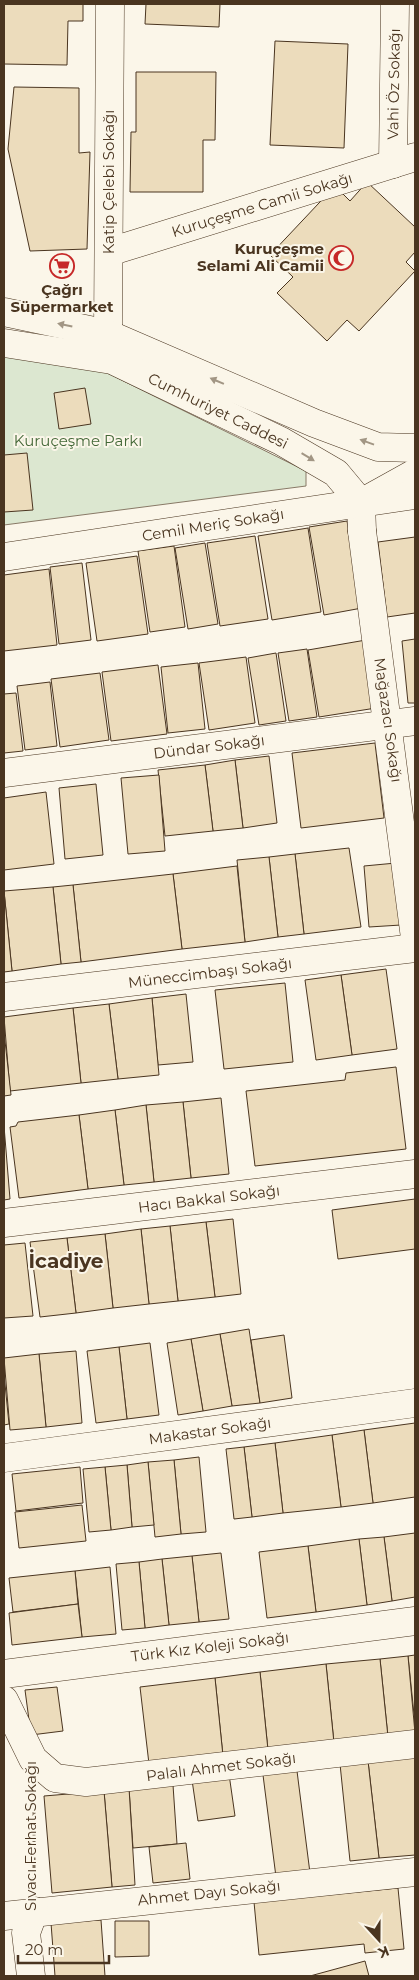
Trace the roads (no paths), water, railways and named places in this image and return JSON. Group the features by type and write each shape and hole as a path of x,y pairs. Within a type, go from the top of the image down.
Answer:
{"street":[{"name":"Katip Çelebi Sokağı","path":"110,4 110,347"},
{"name":"Vahi Öz Sokağı","path":"395,4 404,160"},
{"name":"Kuruçeşme Camii Sokağı","path":"109,252 404,160"},
{"name":"Cumhuriyet Caddesi","path":"4,312 110,347 378,447 415,448"},
{"name":"Cumhuriyet Caddesi","path":"4,343 110,347 281,441 336,474 361,503"},
{"name":"Cemil Meriç Sokağı","path":"4,557 361,503 415,473"},
{"path":"361,503 415,495"},
{"name":"Mağazacı Sokağı","path":"361,503 362,531 389,724 415,938"},
{"name":"Dündar Sokağı","path":"4,773 415,721"},
{"name":"Müneccimbaşı Sokağı","path":"4,997 415,948"},
{"name":"Hacı Bakkal Sokağı","path":"4,1223 415,1174"},
{"name":"Makastar Sokağı","path":"4,1458 415,1403"},
{"name":"Türk Kız Koleji Sokağı","path":"4,1674 415,1620"},
{"name":"Sıvacı Ferhat Sokağı","path":"4,1700 33,1758"},
{"name":"Palalı Ahmet Sokağı","path":"33,1758 54,1778 86,1782 415,1744"},
{"name":"Ahmet Dayı Sokağı","path":"4,1916 34,1911 415,1872"},
{"name":"Sıvacı Ferhat Sokağı","path":"31,1976 26,1933 34,1911"}],"place":[{"name":"Kuruçeşme Selami Ali Camii","path":"341,258"},
{"name":"Çağrı Süpermarket","path":"62,266"}],"district":[{"name":"İcadiye","path":"66,1261"}],"park label":[{"name":"Kuruçeşme Parkı","path":"78,441"}]}
